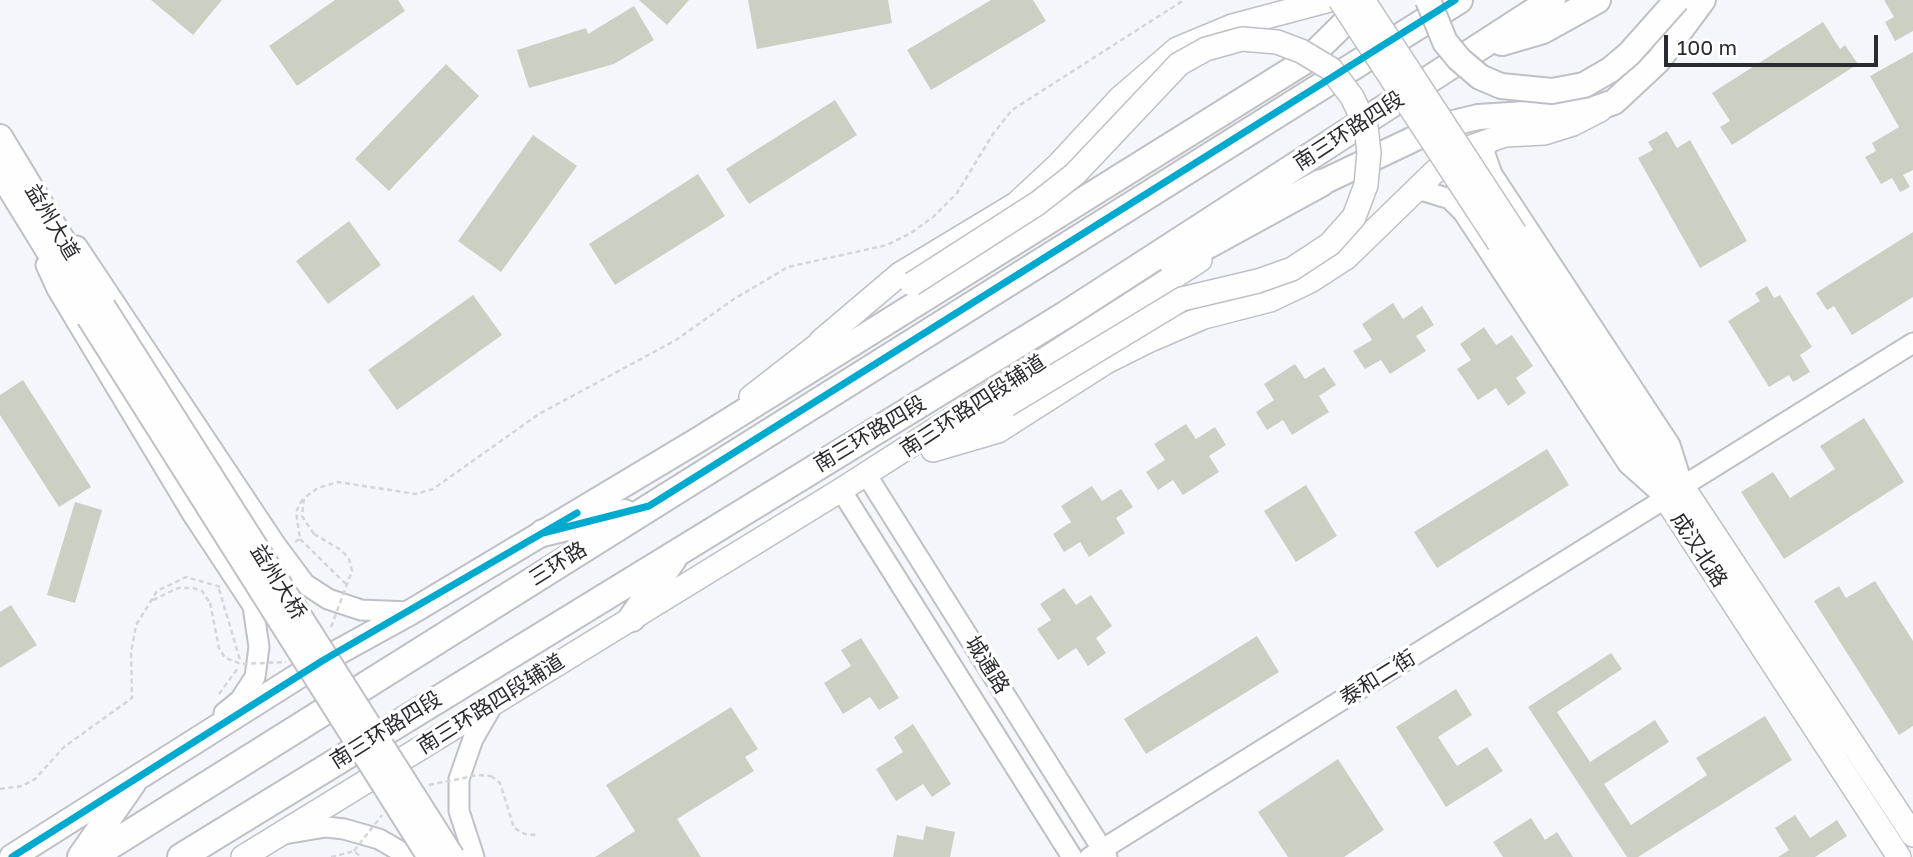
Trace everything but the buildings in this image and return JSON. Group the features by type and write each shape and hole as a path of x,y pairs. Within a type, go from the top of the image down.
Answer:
{"highway":[{"name":"南三环路四段","path":"181,857 1065,315 1552,0"},
{"path":"1473,51 1543,30 1597,0"},
{"name":"三环路","path":"92,857 1448,1"},
{"path":"929,398 1321,183"},
{"path":"543,533 649,506"},
{"path":"632,618 679,550"},
{"path":"81,857 133,782"}],"main road":[{"path":"698,440 900,274 1016,204 1058,165 1120,98 1177,49 1232,26 1330,0"},
{"path":"1340,0 1507,238"},
{"path":"12,857 322,661 411,612 698,440 1307,60 1365,0 1507,238"},
{"path":"1448,1 1445,42 1458,60 1480,77 1502,86 1552,92 1584,85 1610,70 1629,54 1677,0"},
{"name":"南三环路四段辅道","path":"243,857 841,490 1321,183 1441,126 1478,117 1591,110 1614,102 1658,61 1703,0"},
{"path":"821,341 1038,203 1075,174 1179,64 1206,49 1242,39 1277,42 1301,51 1331,69 1352,97 1366,127 1369,153 1366,185 1354,217 1330,244 1292,269 1258,281 1182,299 933,450"},
{"path":"866,474 998,431 1106,362 1148,341 1204,317 1270,300 1310,281 1347,257 1454,153 1486,140 1544,132 1573,124 1614,102"},
{"name":"益州大道","path":"0,137 31,205 96,312"},
{"name":"益州大道","path":"0,173 31,205"},
{"name":"成汉北路","path":"1507,238 1674,492 1913,835"},
{"name":"益州大桥","path":"96,312 465,853"},
{"name":"益州大桥","path":"96,312 430,857"},
{"name":"成汉北路","path":"1674,492 1899,857"}],"street":[{"path":"1486,140 1485,154 1492,174 1670,445 1674,492"},
{"path":"1414,191 1424,191 1450,199 1463,212 1628,464 1674,492"},
{"path":"31,205 97,272 280,551 305,584 328,599 361,610 411,612"},
{"path":"31,205 57,289 227,584 253,606 258,628 255,677 240,700 133,782"},
{"name":"泰和二街","path":"1100,854 1913,343"},
{"name":"城通路","path":"866,474 1100,854"},
{"name":"城通路","path":"841,490 1072,857"},
{"path":"465,853 459,811 459,779 474,739 495,701"},
{"path":"280,835 326,827 344,828 379,839 410,857"},
{"path":"416,857 415,850 421,839 441,829 465,853"}],"path":[{"path":"348,586 300,539 296,512 304,498 318,488 338,482 416,494 433,489 540,414 676,340 733,299 788,267 887,245 911,233 933,218 957,192 993,134 1012,110 1184,0"},
{"path":"304,498 302,516 314,534 349,559 352,571 329,631"},
{"path":"280,551 300,539"},
{"path":"0,789 22,786 35,779 64,747 132,698 131,653 136,625 157,591 186,577 227,584 241,664 212,702"},
{"path":"151,601 178,588 202,591 210,603 219,648 225,658 241,664 289,662"},
{"path":"428,785 478,775 491,776 500,783 514,828 525,834 536,835"},
{"path":"331,857 354,851 384,813"},
{"path":"354,851 361,857"}],"transit line":[{"path":"543,533 649,506 1455,0"},
{"path":"12,857 322,661 577,513"}]}
